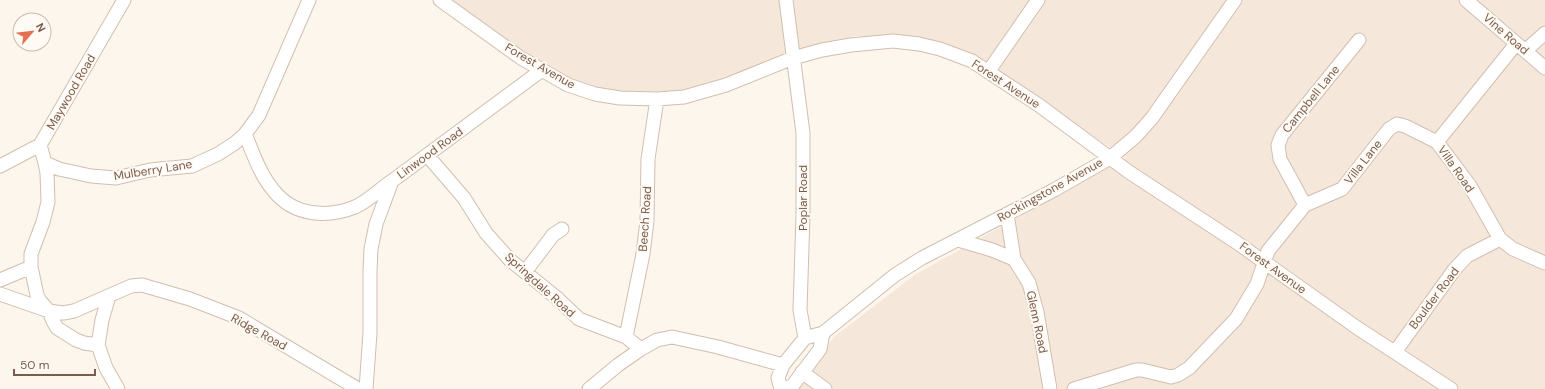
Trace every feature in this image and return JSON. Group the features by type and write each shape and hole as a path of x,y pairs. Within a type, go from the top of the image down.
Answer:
{"street":[{"name":"Maywood Road","path":"40,145 124,0"},
{"name":"Mulberry Lane","path":"45,163 59,169 91,176 116,178 150,170 192,166 218,154 235,143 245,134 259,115 309,0"},
{"name":"Forest Avenue","path":"440,0 521,58 568,85 595,94 620,98 657,99 684,97 726,85 793,58 844,46 893,41 919,44 940,49 972,61 1040,106 1110,158 1264,262 1356,327 1451,389"},
{"name":"Poplar Road","path":"786,0 803,133 803,215 800,310 805,338"},
{"path":"988,72 1038,0"},
{"name":"Rockingstone Avenue","path":"805,338 822,334 895,275 922,258 1054,190 1110,158 1136,136 1152,118 1235,0"},
{"name":"Vine Road","path":"1466,0 1545,68"},
{"name":"Villa Road","path":"1545,33 1521,47 1437,142 1470,186 1500,239 1513,250 1545,263"},
{"name":"Campbell Lane","path":"1305,205 1280,159 1278,145 1282,135 1359,40"},
{"name":"Linwood Road","path":"366,389 370,333 371,249 376,224 392,181 542,70"},
{"name":"Beech Road","path":"626,337 643,254 647,221 648,159 657,99"},
{"name":"Villa Lane","path":"1074,389 1136,370 1171,377 1178,375 1189,368 1236,319 1257,284 1268,251 1305,205 1342,189 1389,129 1397,124 1420,132 1437,142"},
{"path":"245,134 257,164 274,192 286,202 304,212 321,214 337,213 356,206 392,181"},
{"path":"0,166 40,145 47,173 48,202 43,222 31,254 31,267 37,295 40,302 49,311 58,328 76,340 98,345"},
{"name":"Springdale Road","path":"428,155 464,198 486,233 510,260 557,298 579,319 626,337 641,349"},
{"name":"Glenn Road","path":"1007,214 1014,259 1029,283 1037,312 1050,389"},
{"path":"525,272 553,235 562,229"},
{"name":"Boulder Road","path":"1395,352 1454,270 1467,256 1500,239"},
{"path":"958,240 992,250 1014,259"},
{"path":"0,280 31,267"},
{"name":"Ridge Road","path":"0,294 49,311 63,313 74,311 131,286 142,285 190,299 239,318 358,389"},
{"path":"109,296 102,320 98,345 106,368 118,389"},
{"path":"786,389 793,385 820,349 822,334"},
{"path":"589,389 618,365 641,349 657,340 672,337 718,347 783,365"},
{"path":"781,389 778,378 783,365 805,338"},
{"path":"802,372 825,389"}],"shaded area":[{"path":"446,0 1545,0 1545,389 793,389 835,336 916,274 1125,158 1007,76 912,38 855,36 675,93 620,95 585,86 524,56"}]}
